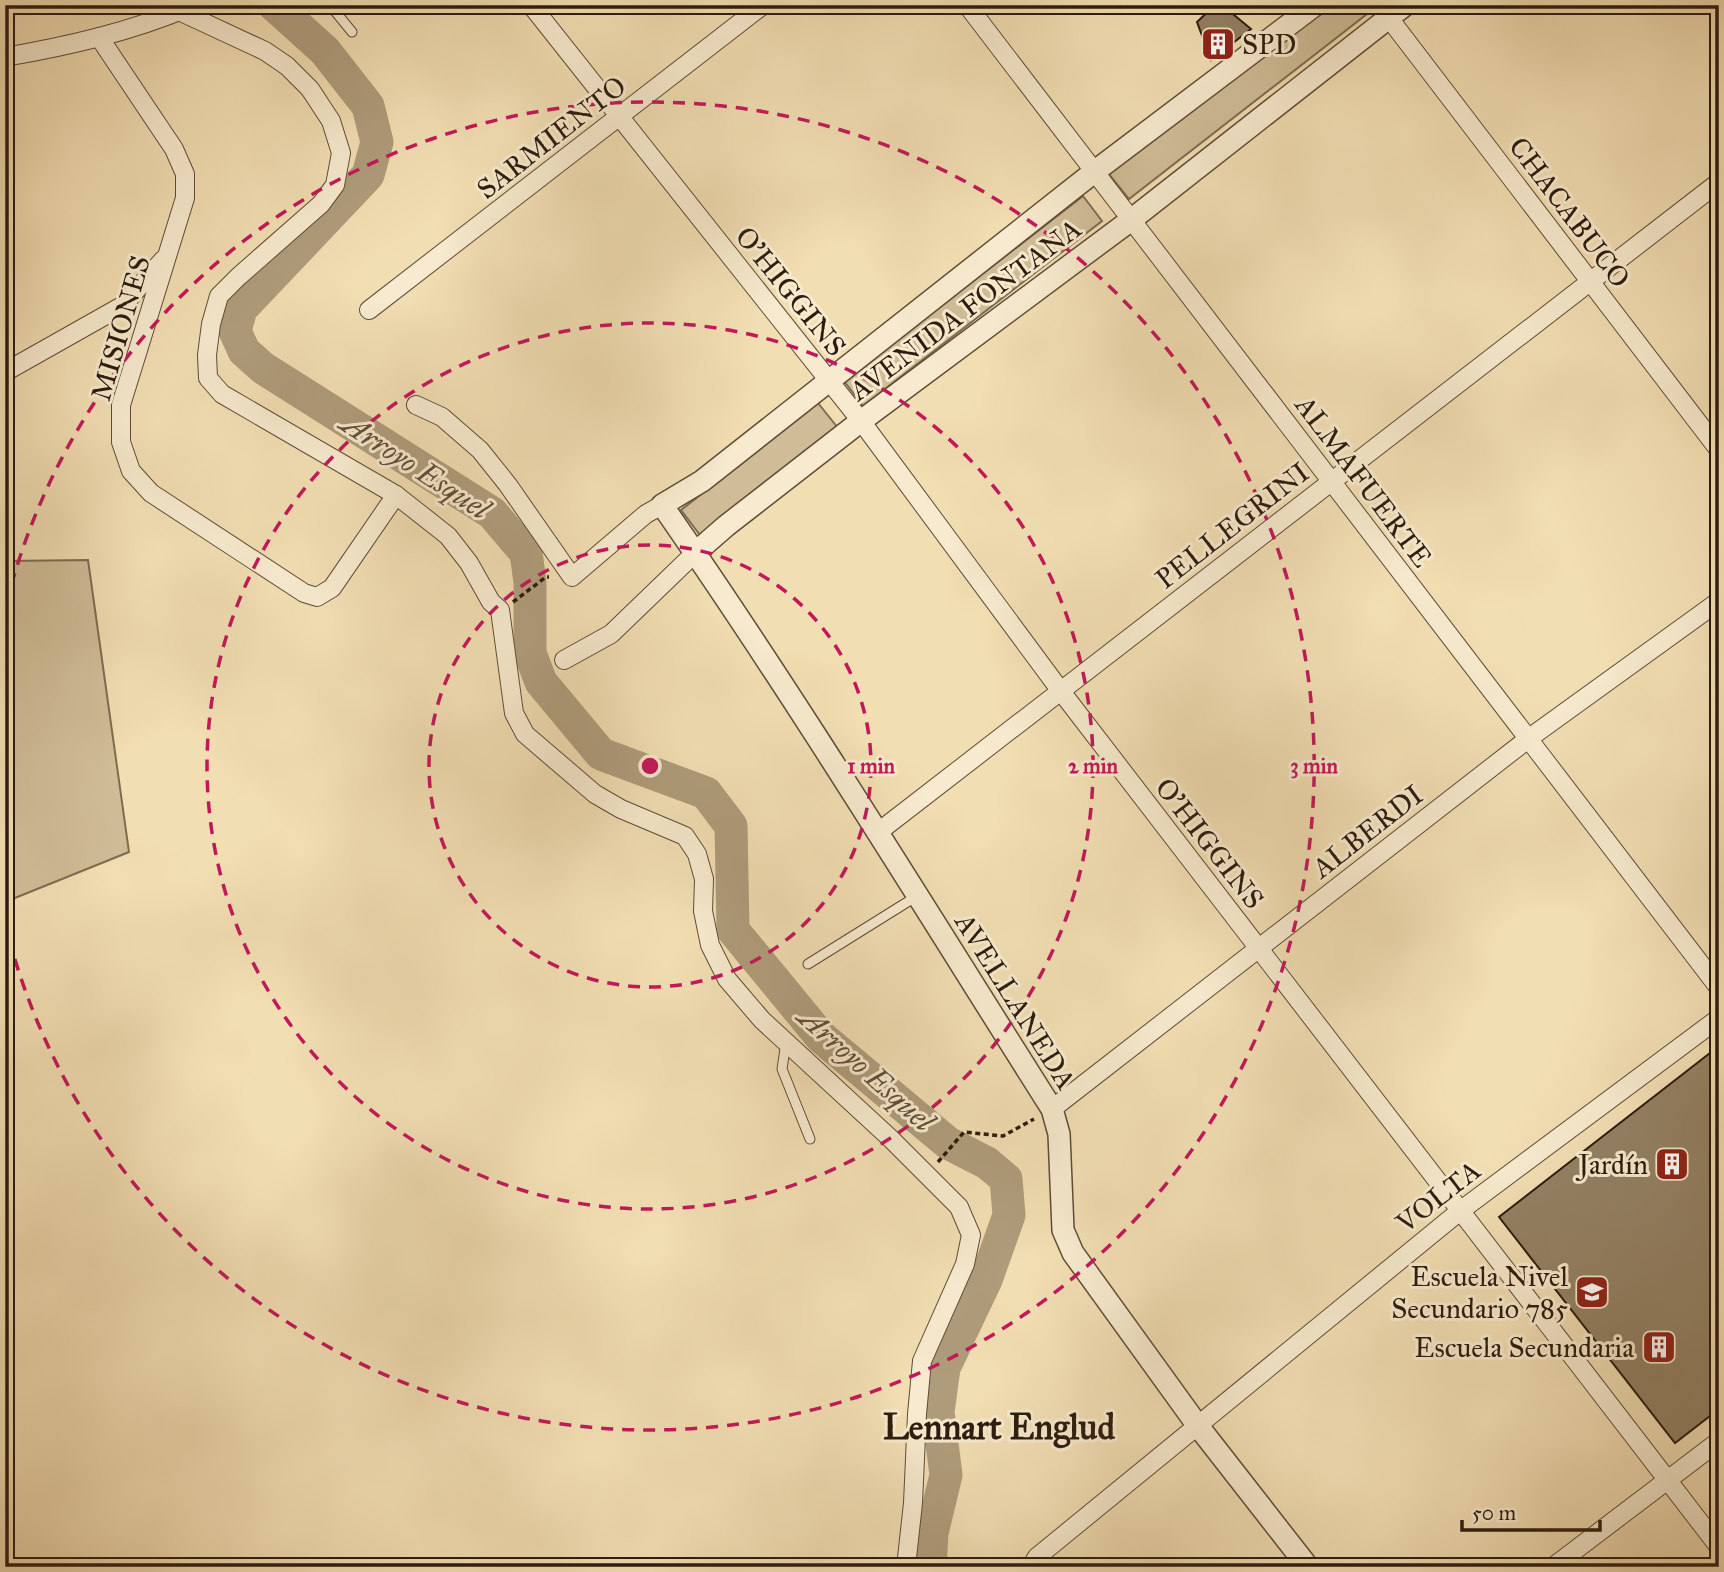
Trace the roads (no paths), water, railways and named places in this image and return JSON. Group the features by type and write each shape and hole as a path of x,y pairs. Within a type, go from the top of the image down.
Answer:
{"street":[{"name":"O'HIGGINS","path":"531,5 862,421 1060,690 1719,1547"},
{"name":"SARMIENTO","path":"369,310 763,5"},
{"name":"ALMAFUERTE","path":"967,5 1719,988"},
{"name":"AVENIDA FONTANA","path":"416,405 442,417 481,450 572,577 646,514 702,481 1094,172 1315,5"},
{"path":"5,57 63,47 99,37 146,23 182,7 265,51 287,66 310,89 331,121 341,153 335,185 321,205 237,276 219,296 207,355 208,378 222,394 396,495 448,536 469,563 491,602 500,610 514,713 525,734 595,794 621,809 685,836 696,854 704,879 702,911 710,945 727,979 762,1020 931,1177 959,1207 971,1235 965,1264 922,1361 914,1503 906,1567"},
{"name":"AVENIDA FONTANA","path":"564,660 611,634 726,526 1131,220 1390,9"},
{"name":"CHACABUCO","path":"1390,9 1590,282 1719,450"},
{"name":"MISIONES","path":"99,37 174,149 185,174 185,198 121,405 121,443 131,471 150,493 304,593 317,597 332,588 396,495"},
{"name":"PELLEGRINI","path":"877,833 1719,182"},
{"path":"5,372 122,306 168,254"},
{"name":"AVELLANEDA","path":"662,505 877,833 1052,1109 1059,1133 1063,1230 1073,1252 1198,1426 1308,1567"},
{"name":"ALBERDI","path":"1052,1109 1528,739 1719,601"},
{"name":"VOLTA","path":"1034,1562 1460,1211 1719,1018"},
{"path":"1553,1567 1719,1441"}],"lane":[{"path":"330,5 352,32"},
{"path":"808,964 917,896"},
{"path":"786,1042 782,1069 810,1139"}],"waterway":[{"name":"Arroyo Esquel","path":"274,5 325,51 368,106 377,142 368,175 241,309 235,331 244,351 263,368 492,513 526,553 530,582 530,653 541,682 601,754 706,793 731,826 733,930 821,1037 948,1143 987,1163 1006,1179 1009,1215 986,1280 944,1368 938,1412 946,1475 932,1533 930,1567"}],"place":[{"name":"SPD","path":"1218,44"},
{"name":"Jardín","path":"1672,1164"},
{"name":"Escuela Nivel Secundario 785","path":"1592,1292"},
{"name":"Escuela Secundaria","path":"1659,1347"}],"district":[{"name":"Lennart Englud","path":"999,1427"}]}
